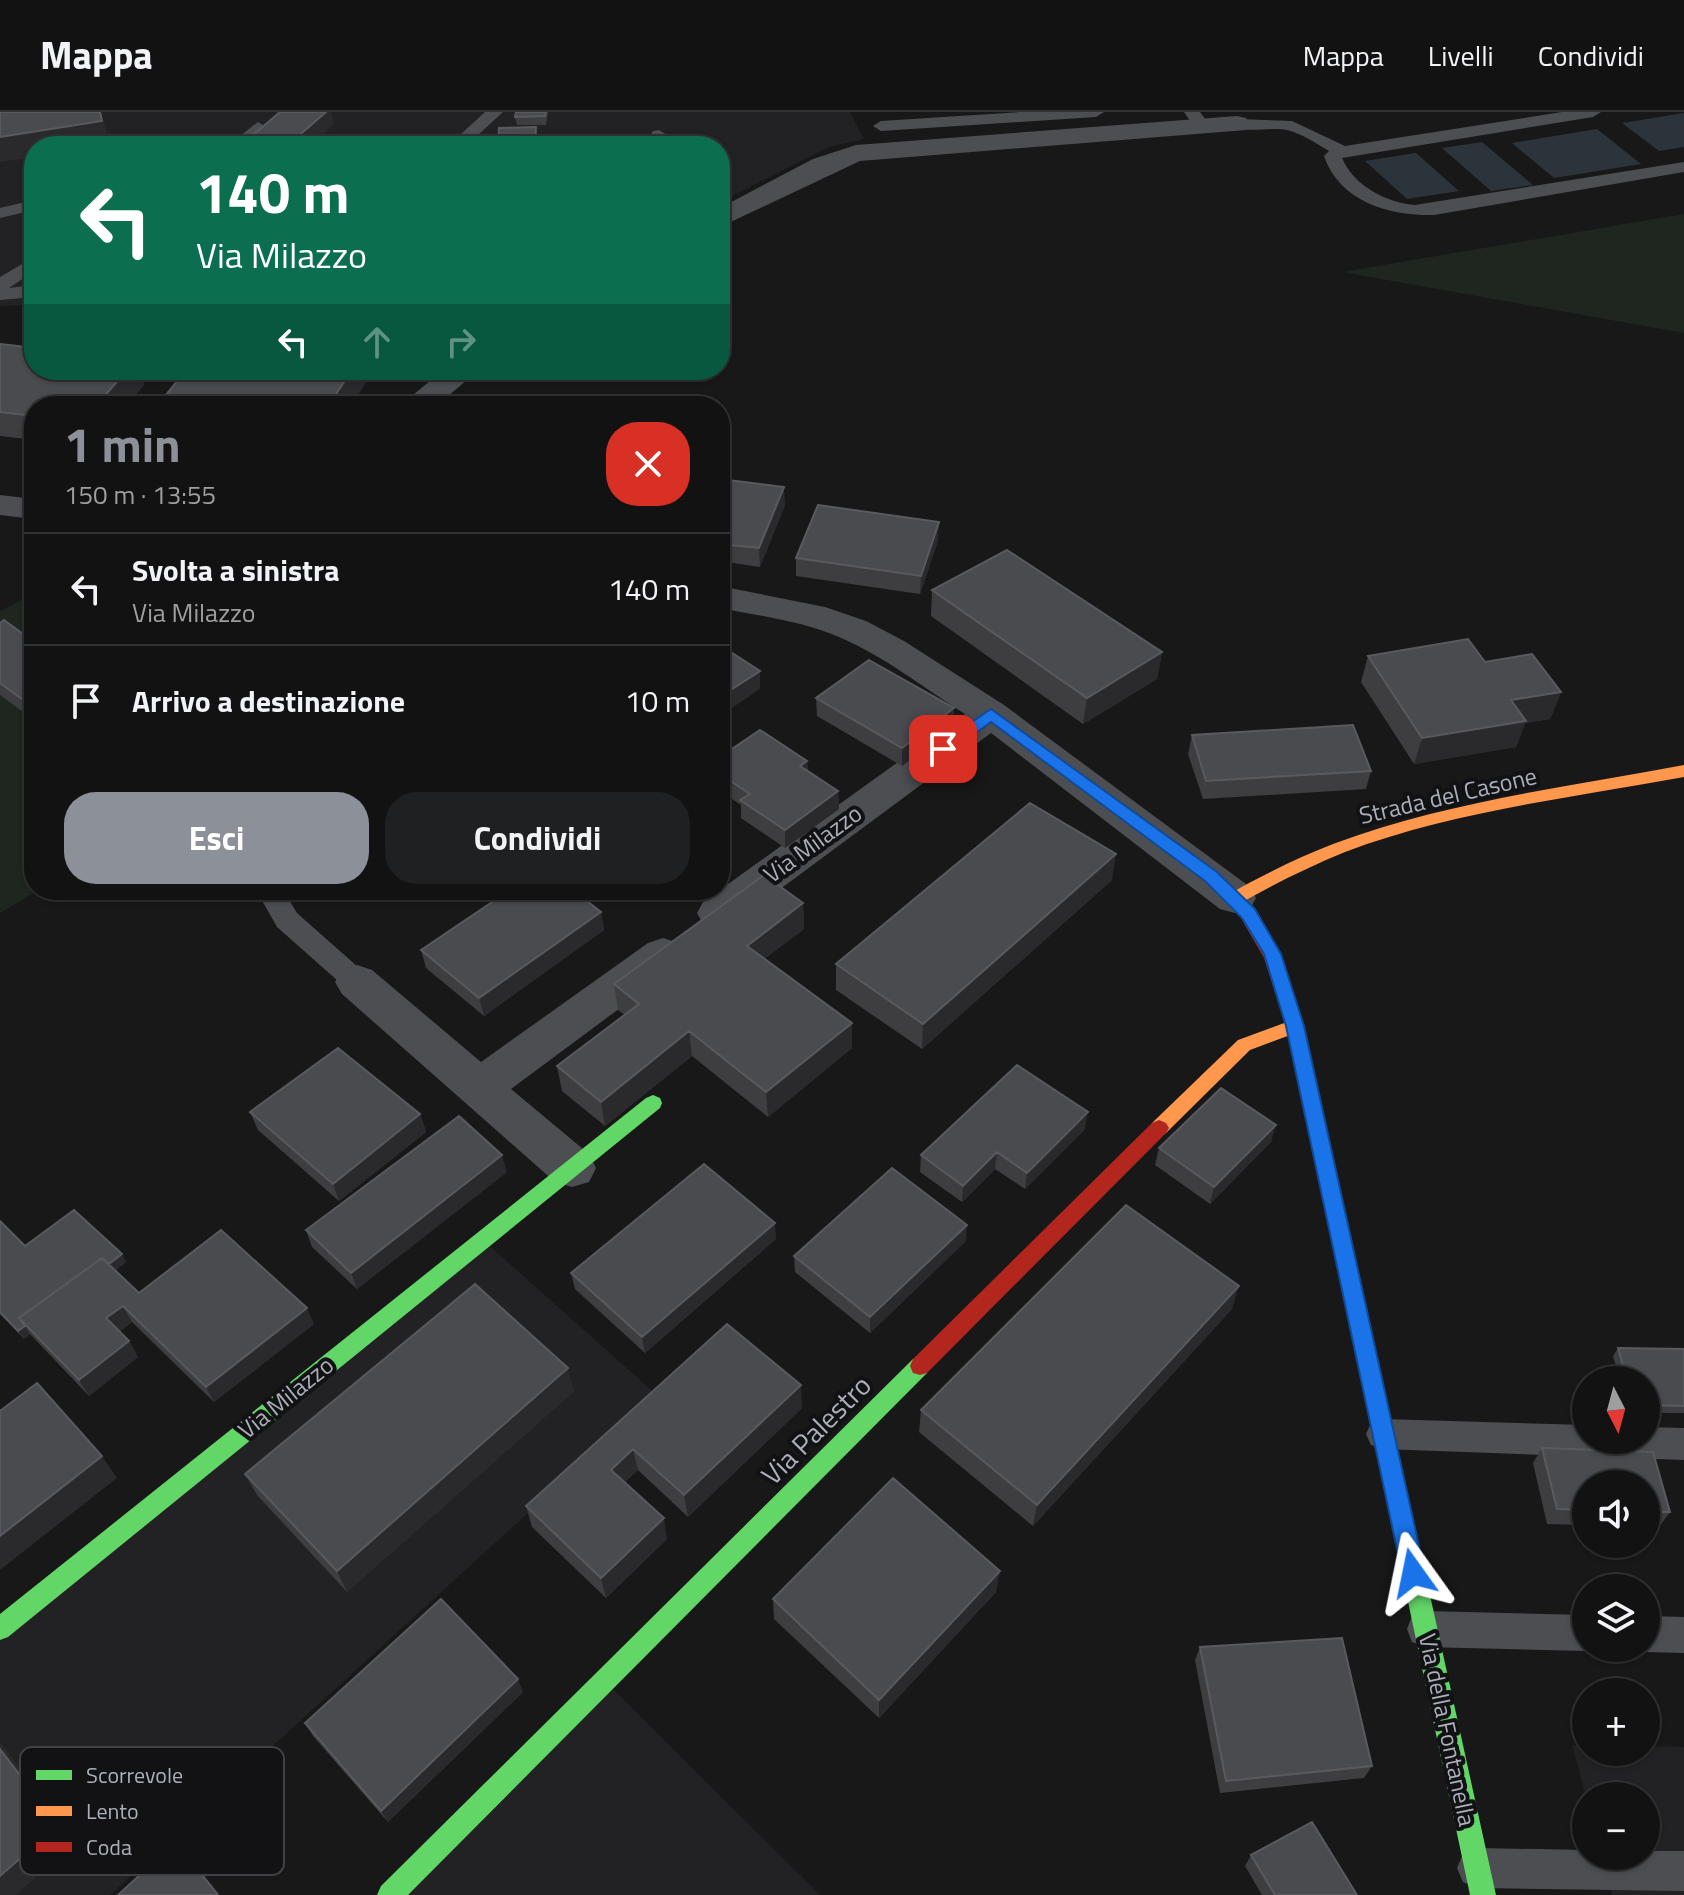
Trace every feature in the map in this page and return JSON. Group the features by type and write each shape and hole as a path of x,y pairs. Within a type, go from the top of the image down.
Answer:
{"street":[{"path":"730,214 823,165 878,129 1198,119 1237,124"},
{"path":"429,396 450,380"},
{"path":"0,505 24,508"},
{"name":"Via della Fontanella","path":"730,601 812,615 853,629 991,714 1235,898 1249,913 1273,954 1295,1026 1480,1882"},
{"name":"Via Milazzo","path":"480,1087 991,714"},
{"name":"Strada del Casone","path":"1235,898 1264,878 1314,854 1379,834 1684,771"},
{"path":"357,982 572,1168"},
{"name":"Via Palestro","path":"390,1895 1221,1066 1244,1045 1295,1026"},
{"name":"Via Milazzo","path":"0,1629 653,1103"}],"lane":[{"path":"467,136 495,112"},
{"path":"878,129 1096,112"},
{"path":"1593,112 1342,152 1333,156 1336,165 1373,204 1407,212 1684,167"},
{"path":"1237,124 1285,122 1303,127 1342,152"},
{"path":"247,136 258,127"},
{"path":"0,213 24,207"},
{"path":"0,268 24,264"},
{"path":"0,285 24,269"},
{"path":"0,294 24,292"},
{"path":"275,900 287,920 357,982"},
{"path":"1383,1434 1684,1444"},
{"path":"1425,1629 1572,1633"},
{"path":"1660,1634 1684,1635"},
{"path":"1480,1882 1684,1871"}],"shaded area":[{"path":"0,112 850,112 864,139 829,147 730,197 730,136 24,136 24,305 0,306"},
{"path":"1684,113 1684,147 1659,151 1622,123"},
{"path":"1597,129 1641,164 1554,178 1512,143"},
{"path":"1482,142 1533,185 1491,191 1442,148"},
{"path":"1416,153 1459,191 1407,199 1365,161"},
{"path":"1684,214 1684,333 1342,272"},
{"path":"24,599 24,899 0,913 0,611"},
{"path":"483,1240 657,1395 272,1747 20,1747 20,1875 132,1875 110,1895 0,1895 0,1629"},
{"path":"605,1681 820,1895 390,1895"},
{"path":"1660,1746 1684,1747 1684,1895 1612,1895 1606,1870 1660,1870 1660,1782 1582,1782 1578,1766 1660,1766"}],"building":[{"path":"0,112 100,112 102,121 0,137"},
{"path":"280,112 326,112 298,136 252,136"},
{"path":"516,112 546,112 545,116 515,117"},
{"path":"536,127 536,136 499,136 499,128"},
{"path":"0,344 24,347 24,380 118,380 105,396 24,396 24,415 0,412"},
{"path":"178,380 345,380 335,396 165,396"},
{"path":"730,480 784,487 759,548 730,545"},
{"path":"818,505 939,522 921,576 796,558"},
{"path":"1007,550 1162,652 1087,698 932,590"},
{"path":"4,620 24,635 24,701 0,683 0,623"},
{"path":"1468,639 1485,662 1532,654 1561,692 1511,700 1526,721 1422,738 1368,656"},
{"path":"730,652 760,671 730,690"},
{"path":"869,660 954,708 902,748 816,698"},
{"path":"1353,725 1371,771 1206,781 1192,735"},
{"path":"760,730 807,761 800,766 838,791 785,830 740,800 750,794 730,781 730,750"},
{"path":"1030,803 1116,854 923,1024 836,964"},
{"path":"764,875 803,903 747,946 852,1023 766,1092 689,1031 601,1102 557,1066 639,1004 614,984"},
{"path":"495,900 586,900 601,912 479,998 421,950"},
{"path":"338,1048 420,1114 333,1184 250,1112"},
{"path":"1017,1065 1088,1112 1027,1173 997,1152 963,1186 921,1155"},
{"path":"1221,1088 1276,1125 1214,1187 1159,1148"},
{"path":"459,1116 502,1155 351,1273 306,1230"},
{"path":"704,1164 775,1223 642,1337 571,1273"},
{"path":"892,1168 967,1225 870,1317 794,1256"},
{"path":"1126,1205 1239,1286 1037,1505 921,1410"},
{"path":"74,1210 122,1254 109,1264 102,1258 19,1318 25,1326 18,1331 0,1312 0,1221 25,1246"},
{"path":"221,1230 307,1308 206,1387 123,1306 106,1318 129,1341 79,1380 19,1318 102,1258 139,1293"},
{"path":"475,1284 568,1368 337,1571 245,1474"},
{"path":"727,1324 801,1385 684,1495 633,1449 611,1470 664,1518 601,1578 526,1506"},
{"path":"1618,1348 1684,1349 1684,1406 1660,1405 1660,1366 1623,1366"},
{"path":"37,1383 102,1456 0,1536 0,1411"},
{"path":"1542,1448 1572,1449 1572,1454 1654,1454 1658,1470 1572,1470 1572,1510 1557,1509"},
{"path":"1660,1477 1670,1512 1660,1512"},
{"path":"893,1478 1000,1571 879,1700 773,1599"},
{"path":"441,1599 518,1679 381,1811 305,1723"},
{"path":"1342,1638 1372,1766 1226,1781 1200,1647"},
{"path":"0,1749 20,1775 20,1858 0,1876"},
{"path":"1312,1822 1357,1895 1275,1895 1251,1855"},
{"path":"140,1875 202,1875 218,1895 118,1895"}],"traffic: fast":[{"path":"0,1629 653,1103"},
{"path":"390,1895 920,1366"},
{"path":"1384,1436 1483,1895"}],"traffic: slow":[{"path":"1247,913 1235,898 1287,870 1340,848 1453,815 1684,771"},
{"path":"1159,1128 1244,1045 1295,1026"}],"traffic: jam":[{"path":"1247,913 1273,958 1295,1026 1384,1436"},
{"path":"920,1366 1159,1128"}],"route":[{"path":"943,749 991,714 1211,877 1249,913 1273,954 1295,1026 1413,1573"}]}
